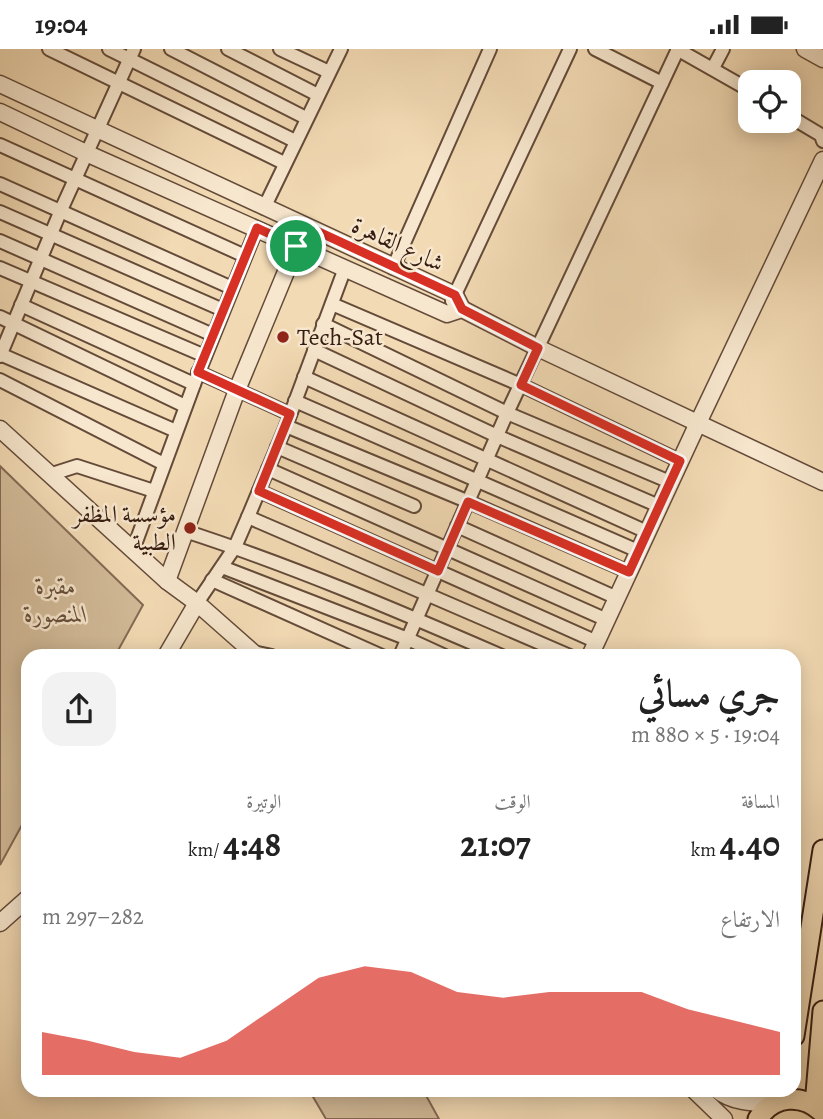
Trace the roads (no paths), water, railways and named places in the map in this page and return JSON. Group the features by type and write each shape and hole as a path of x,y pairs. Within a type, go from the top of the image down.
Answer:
{"highway":[{"path":"801,956 823,850"},
{"path":"758,1119 781,1098 801,1099 819,1109 823,1010"}],"street":[{"path":"49,49 285,163"},
{"path":"109,49 132,54 295,141"},
{"path":"171,49 306,118"},
{"path":"228,49 318,95"},
{"path":"280,49 329,72"},
{"path":"393,268 490,49"},
{"path":"570,49 455,306 823,482"},
{"path":"595,49 662,83"},
{"path":"403,649 507,413 678,49 738,84"},
{"path":"713,68 723,49"},
{"path":"805,49 823,59"},
{"path":"264,208 337,50"},
{"path":"132,54 74,179 0,355 176,431"},
{"name":"شارع القاهرة","path":"0,84 393,268 455,306"},
{"name":"شارع القاهرة","path":"0,112 345,268 455,306"},
{"path":"801,123 822,136"},
{"path":"0,145 245,256"},
{"path":"259,491 438,571 593,649 823,160"},
{"path":"0,184 232,288"},
{"path":"0,212 223,310"},
{"path":"167,581 237,390 306,226"},
{"path":"133,550 185,406 257,228"},
{"path":"0,241 213,335"},
{"path":"0,268 205,356"},
{"path":"170,649 234,547 248,517 296,401 345,268"},
{"path":"332,304 521,385 680,461"},
{"path":"21,305 196,378 237,390 288,420 629,572"},
{"path":"0,317 185,406"},
{"path":"323,324 507,413 670,482"},
{"path":"314,350 497,436 659,506"},
{"path":"304,377 647,532"},
{"path":"0,380 164,464"},
{"path":"296,401 638,551"},
{"path":"0,429 167,581 197,603 249,649"},
{"path":"277,447 414,506"},
{"path":"52,474 77,466 154,491"},
{"path":"268,469 607,620"},
{"path":"248,517 553,649"},
{"path":"457,526 617,598"},
{"path":"185,531 234,547 486,649"},
{"path":"222,567 430,649"},
{"path":"212,580 366,649"},
{"path":"0,923 21,904"},
{"path":"700,1097 717,1115"},
{"path":"731,1097 750,1103 781,1098"}],"place":[{"name":"Tech-Sat","path":"283,337"},
{"name":"مؤسسة المظفر الطبية","path":"190,528"}],"park label":[{"name":"مقبرة المنصورة","path":"56,600"}]}
